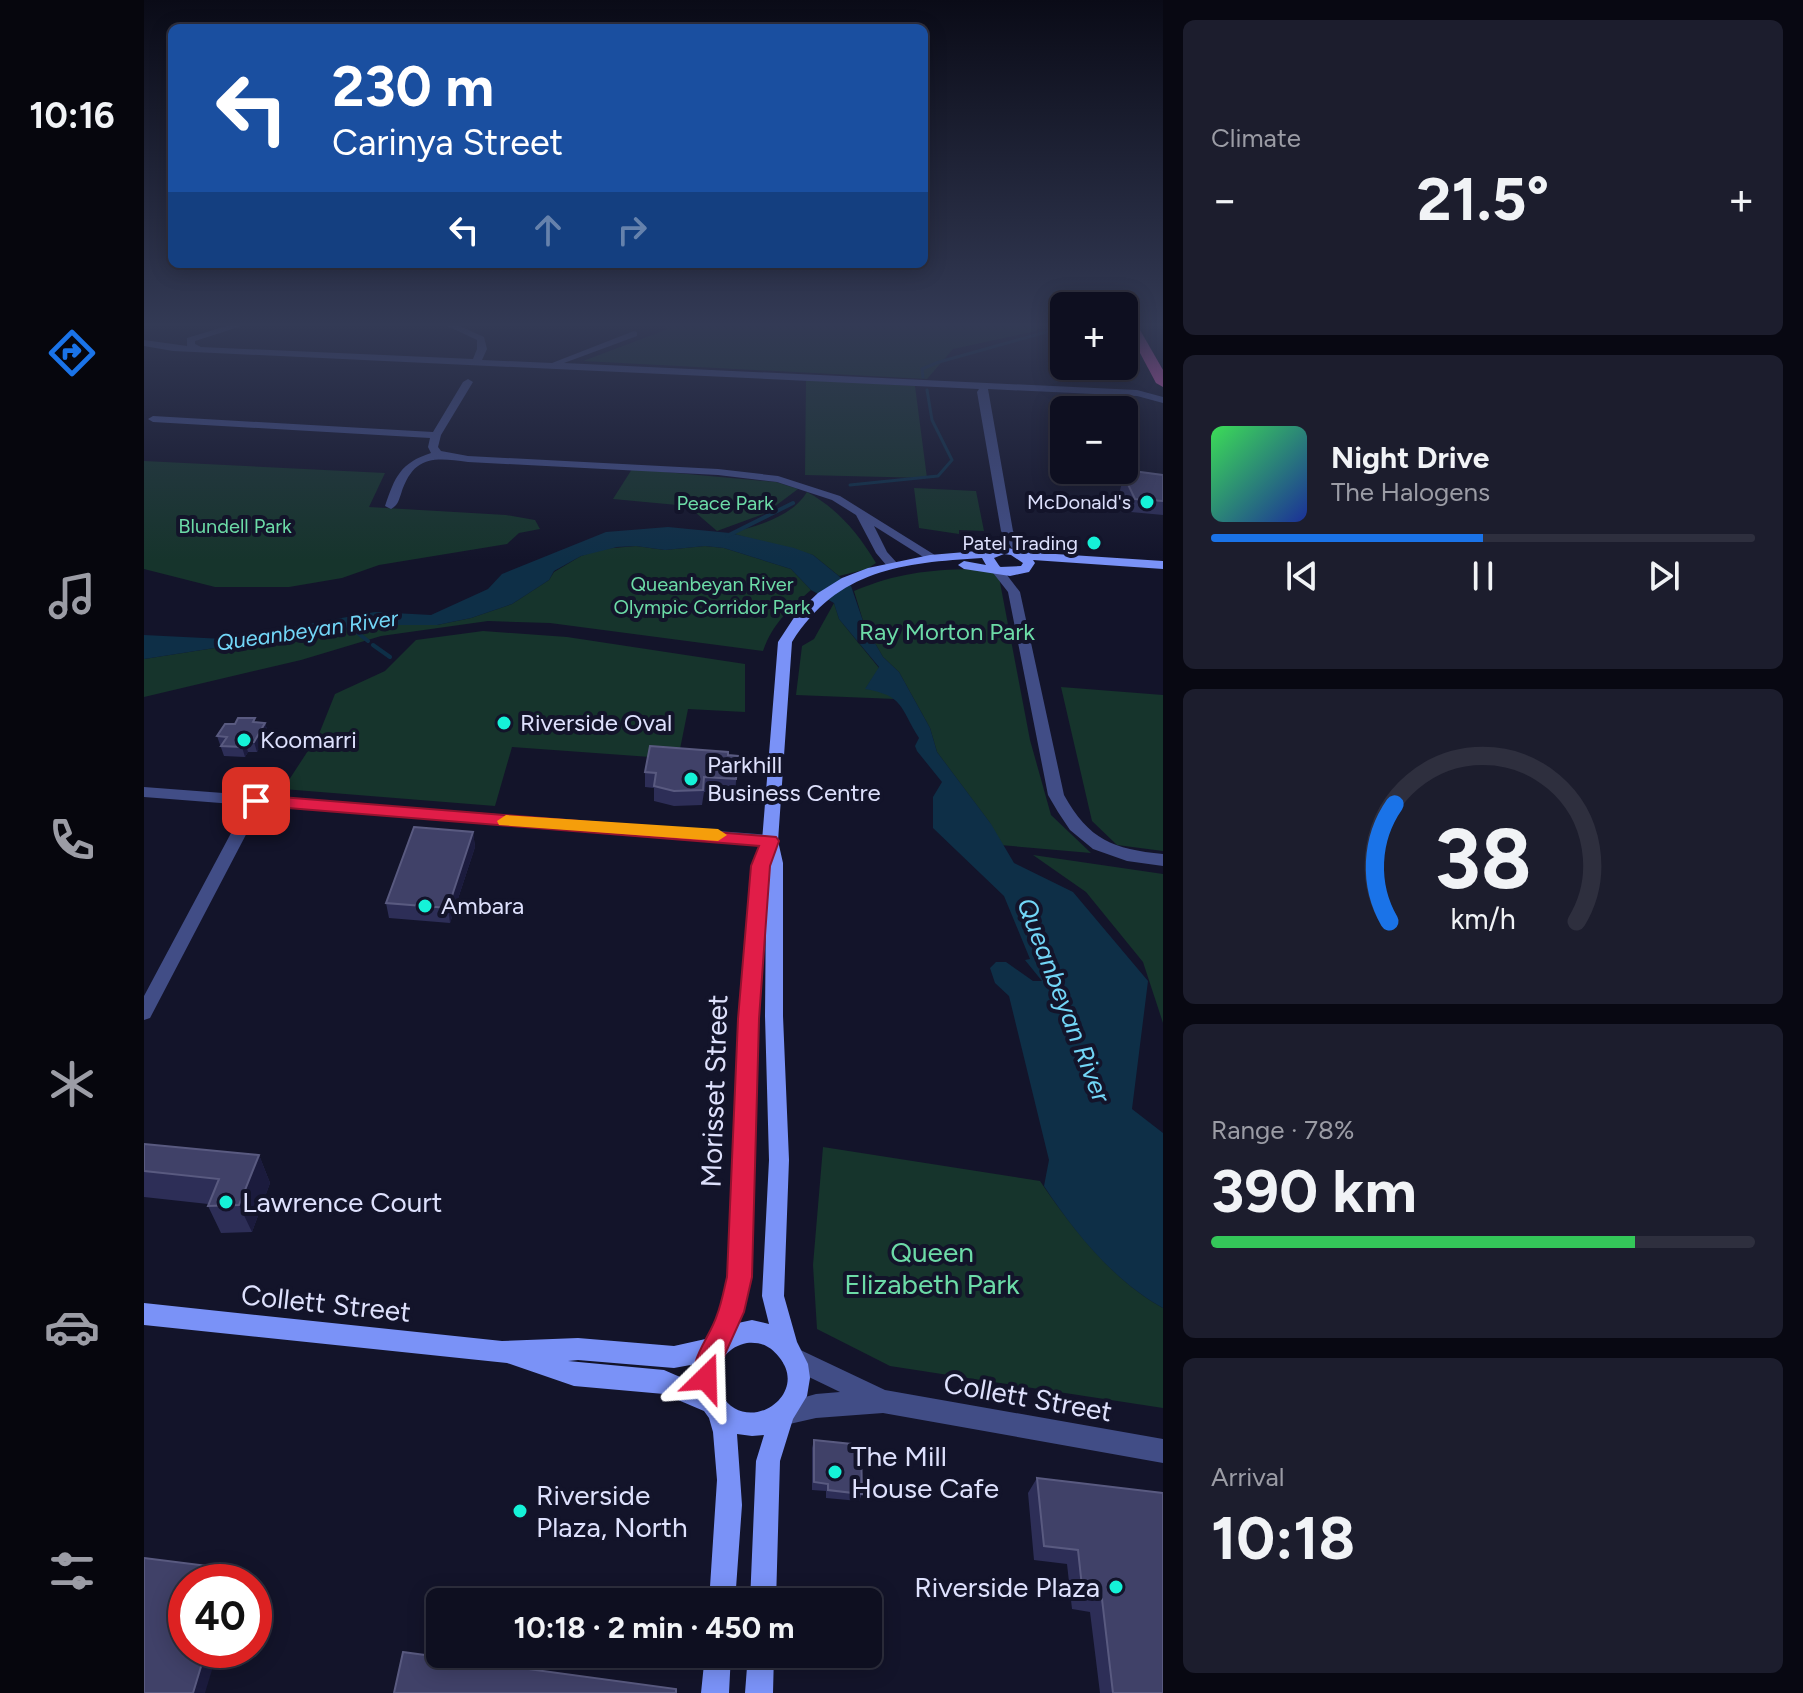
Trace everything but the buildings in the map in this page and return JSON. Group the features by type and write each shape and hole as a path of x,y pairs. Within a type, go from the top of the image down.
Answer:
{"street":[{"path":"437,454 433,447 436,435 456,402"},
{"path":"984,402 1007,531 1025,562"},
{"path":"153,419 436,435"},
{"path":"391,506 402,472 417,459 437,454 468,459 752,475 813,489 851,507 929,562 1010,572 1025,562 1163,565"},
{"path":"851,507 871,527 881,553 891,563 929,562 1006,550 1025,562 1163,572"},
{"path":"1007,531 987,560 1014,592 1056,795 1069,819 1084,836 1107,850 1122,856 1163,860"},
{"name":"Morisset Street","path":"859,577 929,562"},
{"path":"1014,592 1025,562"},
{"name":"Morisset Street","path":"718,1346 735,1299 739,1277 747,1042 761,866 770,841 785,642 793,626 820,598 891,563"},
{"path":"144,792 770,841"},
{"path":"144,1013 256,801"},
{"name":"Morisset Street","path":"770,841 775,858 779,1160 773,1296 790,1354"},
{"path":"751,987 761,977 775,950"},
{"path":"747,1042 764,1059 776,1085"},
{"name":"Collett Street","path":"144,1314 502,1352 578,1349 674,1357 718,1346"},
{"path":"723,1588 728,1439 706,1378 707,1365 718,1346 733,1335 750,1332 775,1339 790,1354 798,1371 794,1401 783,1415 768,1461 763,1588"},
{"name":"Collett Street","path":"502,1352 574,1374 664,1382 716,1406"},
{"name":"Collett Street","path":"790,1354 883,1401"},
{"name":"Collett Street","path":"783,1415 816,1406 883,1401 1163,1451"},
{"path":"716,1406 731,1419 753,1425 768,1423 783,1415"},
{"path":"715,1693 717,1668"},
{"path":"759,1693 760,1668"}],"green space":[{"path":"806,402 917,402 927,478 805,475"},
{"name":"Blundell Park","path":"144,461 385,473 369,507 506,515 535,520 540,529 519,533 507,544 379,565 342,578 289,587 215,587 144,569"},
{"name":"Peace Park","path":"632,469 776,482 798,489 766,513 717,531 688,506 613,499"},
{"path":"914,488 976,491 984,531 959,530 959,534 919,528"},
{"path":"807,492 846,523 876,563 867,569 839,576 813,555 730,533 783,514"},
{"name":"Queanbeyan River Olympic Corridor Park","path":"636,546 665,550 705,546 724,548 791,569 811,590 782,617 763,651 550,623 488,621 381,636 301,660 144,697 144,659 324,631 378,625 437,625 471,618 512,604 581,556 602,549"},
{"name":"Ray Morton Park","path":"973,569 998,572 1030,740 1051,815 1091,853 1000,845 990,823 937,752 930,728 899,672 883,657 864,624 854,591 912,574"},
{"path":"834,603 839,619 879,668 866,688 889,693 896,699 796,695 802,646 814,639"},
{"name":"Riverside Oval","path":"483,631 567,637 745,664 745,712 688,709 678,759 512,747 495,806 283,789 319,734 335,694 385,671 416,640"},
{"path":"1061,687 1163,695 1163,851 1117,845 1092,821"},
{"path":"1033,855 1163,874 1163,1023 1143,962 1086,892"},
{"name":"Queen Elizabeth Park","path":"823,1147 1040,1181 1094,1252 1127,1283 1163,1308 1163,1408 890,1366 817,1329 813,1265"}],"water":[{"name":"Queanbeyan River","path":"668,527 730,533 794,548 813,555 851,586 864,624 883,657 899,672 930,728 937,752 991,824 1014,863 1073,892 1148,981 1132,1109 1163,1133 1163,1308 1128,1284 1096,1254 1044,1186 1049,1160 1009,996 995,983 990,968 996,962 1006,962 1033,981 1042,981 1025,960 1030,959 1004,896 933,828 933,797 942,782 917,751 915,746 919,738 899,704 887,695 865,689 879,667 839,619 834,603 811,590 791,569 724,548 705,546 665,550 617,547 581,556 554,571 549,580 512,604 471,618 437,625 378,625 324,631 144,659 144,635 224,639 375,612 431,615 488,589 502,574 606,532"}],"waterway":[{"path":"850,485 938,476 952,460 932,420 929,402"},
{"path":"727,536 793,503"},
{"path":"350,627 368,641"},
{"path":"373,645 390,657"}],"slow traffic":[{"path":"506,821 718,835"}],"place":[{"name":"McDonald's","path":"1147,502"},
{"name":"Patel Trading","path":"1094,543"},
{"name":"Riverside Oval","path":"504,723"},
{"name":"Koomarri","path":"244,740"},
{"name":"Parkhill Business Centre","path":"691,779"},
{"name":"Ambara","path":"425,906"},
{"name":"Lawrence Court","path":"226,1202"},
{"name":"The Mill House Cafe","path":"835,1472"},
{"name":"Riverside Plaza, North","path":"520,1511"},
{"name":"Riverside Plaza","path":"1116,1587"}],"route":[{"path":"256,801 751,837 770,841 761,866 748,1019 739,1277 731,1312 719,1344 709,1359 706,1378"}]}
